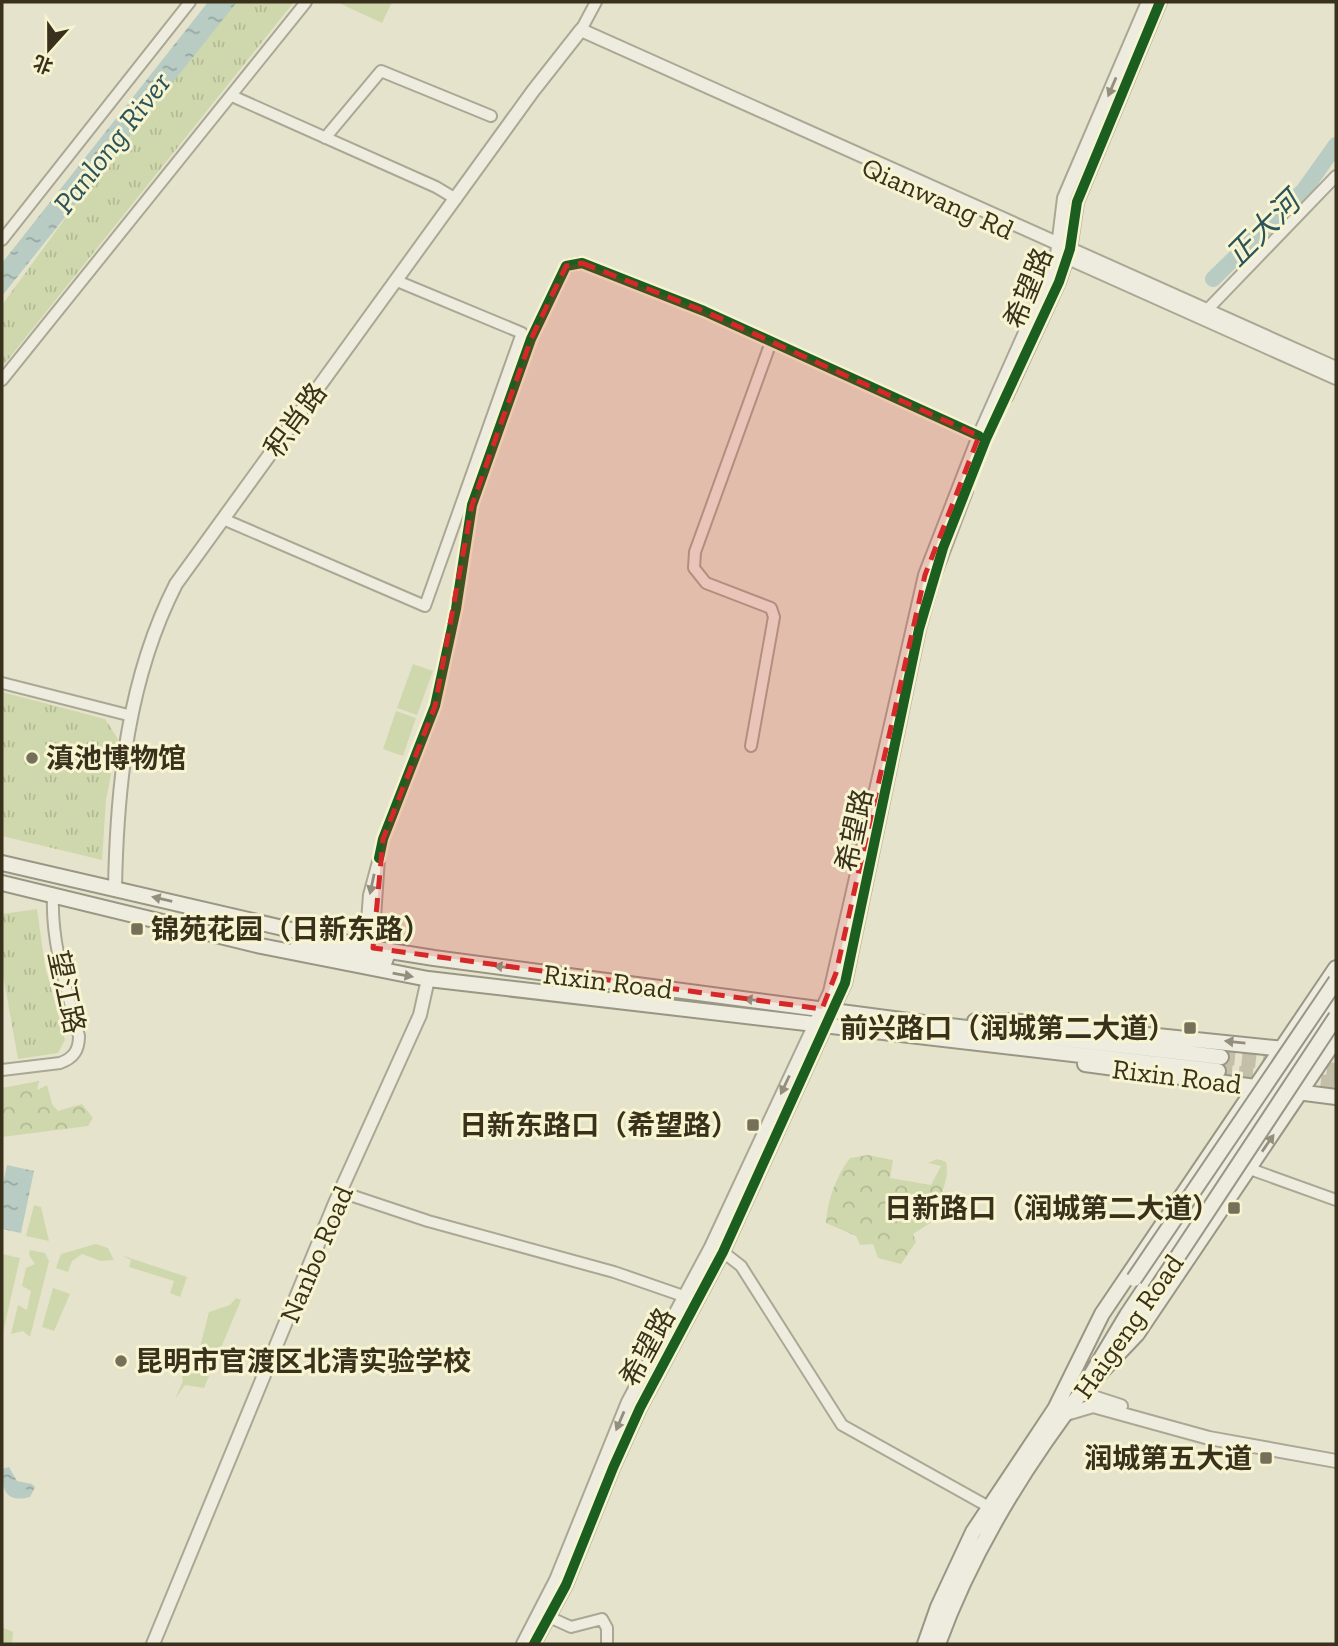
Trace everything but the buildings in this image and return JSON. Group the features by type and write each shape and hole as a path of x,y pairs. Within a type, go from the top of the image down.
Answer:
{"main road":[{"name":"Rixin Road","path":"2,863 372,948 1220,1064 936,1037 428,979 261,946 2,883"},
{"path":"261,946 323,947 385,961 387,955 372,948"},
{"path":"1061,1407 1102,1314 1336,968"},
{"name":"Haigeng Road","path":"938,1644 975,1555 1134,1279 1336,981"},
{"path":"1303,1093 1294,1073 1296,1060 1336,998"},
{"name":"Haigeng Road","path":"925,1644 954,1570 989,1507 1061,1407 1081,1393 1155,1291 1336,1017"},
{"path":"923,1023 1011,1021 1332,1054"},
{"name":"Rixin Road","path":"936,1037 1050,1059 1206,1083 1336,1097"},
{"path":"1081,1393 1137,1335 1332,1054 1336,1039"},
{"path":"1081,1393 1119,1326 1277,1090 1286,1068 1282,1047"}],"street":[{"path":"2,240 190,2"},
{"path":"2,380 306,2"},
{"name":"积肖路","path":"115,888 117,809 132,716 145,658 157,622 176,584 579,33 596,2"},
{"name":"希望路","path":"828,1010 921,588 934,546 979,436 1064,251 1059,222 1064,198 1148,2"},
{"name":"希望路","path":"692,1299 849,966 919,629 934,576 986,439 1064,251 1077,202 1160,2"},
{"name":"Qianwang Rd","path":"579,33 1064,251 1336,378"},
{"path":"325,138 381,71 491,116"},
{"path":"232,96 456,199"},
{"path":"1207,310 1336,176"},
{"name":"Qianwang Rd","path":"1064,251 1207,310 1336,368"},
{"path":"372,948 383,839 435,706 456,610 472,505 531,339 562,269 582,263 704,311 979,436"},
{"path":"223,519 425,606 522,333 397,281"},
{"path":"751,746 774,617 771,608 706,583 694,568 695,552 771,342"},
{"path":"2,683 132,716"},
{"name":"望江路","path":"2,1070 61,1063 69,1060 79,1045 56,948 52,920 53,895"},
{"name":"Nanbo Road","path":"153,1644 341,1192 419,1015 428,979"},
{"name":"希望路","path":"534,1644 556,1580 628,1402 723,1252 820,1023"},
{"path":"1250,1169 1336,1200"},
{"path":"341,1192 428,1221 614,1272 692,1299"},
{"path":"723,1252 741,1266 842,1425 989,1507"},
{"path":"1081,1393 1209,1431 1336,1454"},
{"path":"1061,1407 1093,1406 1209,1438 1336,1461"},
{"path":"544,1615 571,1627 602,1619 607,1628 607,1644"},
{"name":"希望路","path":"523,1644 544,1615"}],"highlighted area":[{"path":"582,263 704,311 979,436 925,575 836,973 822,1009 373,948 383,839 435,706 472,505 531,339 566,266"}],"green space":[{"path":"235,2 294,2 2,367 2,305 64,220"},
{"path":"392,2 382,23 341,4"},
{"path":"413,664 433,671 417,715 397,708"},
{"path":"2,692 105,719 118,739 106,800 102,860 2,836"},
{"path":"396,711 416,718 403,756 383,749"},
{"path":"37,909 45,966 65,1040 58,1053 18,1059 2,969 2,914"},
{"path":"39,1081 37,1090 47,1085 52,1104 58,1111 82,1104 93,1118 88,1126 2,1137 2,1088"},
{"path":"868,1155 893,1160 890,1178 931,1185 941,1166 928,1163 937,1159 946,1162 946,1177 938,1218 913,1234 916,1242 901,1264 878,1258 873,1244 860,1245 856,1236 826,1223 831,1197 845,1165 850,1158"},
{"path":"34,1205 41,1207 49,1241 26,1236"},
{"path":"96,1244 108,1248 114,1260 101,1261 82,1254 72,1261 68,1272 56,1268 61,1254"},
{"path":"30,1250 45,1253 49,1261 30,1337 23,1331 11,1334 18,1305 27,1310 31,1291 22,1286 26,1268 35,1264 29,1255"},
{"path":"2,1254 20,1258 2,1337"},
{"path":"121,1255 187,1277 180,1297 170,1293 174,1281 129,1267 131,1260"},
{"path":"53,1288 70,1294 54,1331 42,1327"},
{"path":"236,1298 241,1300 204,1388 185,1385 175,1399 183,1381 180,1370 193,1350 200,1347 209,1312 230,1305"},
{"path":"2,1627 13,1632 12,1644 2,1644"}],"water":[{"name":"Panlong River","path":"208,2 237,2 2,296 2,263"},
{"path":"7,1165 34,1171 21,1233 2,1229 2,1188"},
{"path":"9,1467 17,1481 35,1487 30,1497 16,1498 7,1494 2,1469"}],"waterway":[{"name":"正大河","path":"1213,279 1304,190 1336,145"}],"tunnel":[{"path":"1221,1057 1283,1064"},
{"path":"1306,1067 1336,1070"},
{"path":"1218,1071 1272,1076"},
{"path":"1300,1079 1336,1083"}],"cycle path":[{"path":"534,1644 566,1585 640,1408 723,1252 845,983 919,629 943,548 986,439 1059,282 1070,249 1077,202 1160,2"},
{"path":"379,858 383,839 435,706 456,609 472,505 531,339 566,266 582,263 704,311 979,436"}],"place":[{"name":"滇池博物馆","path":"32,758"},
{"name":"锦苑花园（日新东路）","path":"137,929"},
{"name":"前兴路口（润城第二大道）","path":"1190,1028"},
{"name":"日新东路口（希望路）","path":"753,1125"},
{"name":"日新路口（润城第二大道）","path":"1234,1208"},
{"name":"昆明市官渡区北清实验学校","path":"121,1361"},
{"name":"润城第五大道","path":"1266,1458"}]}
